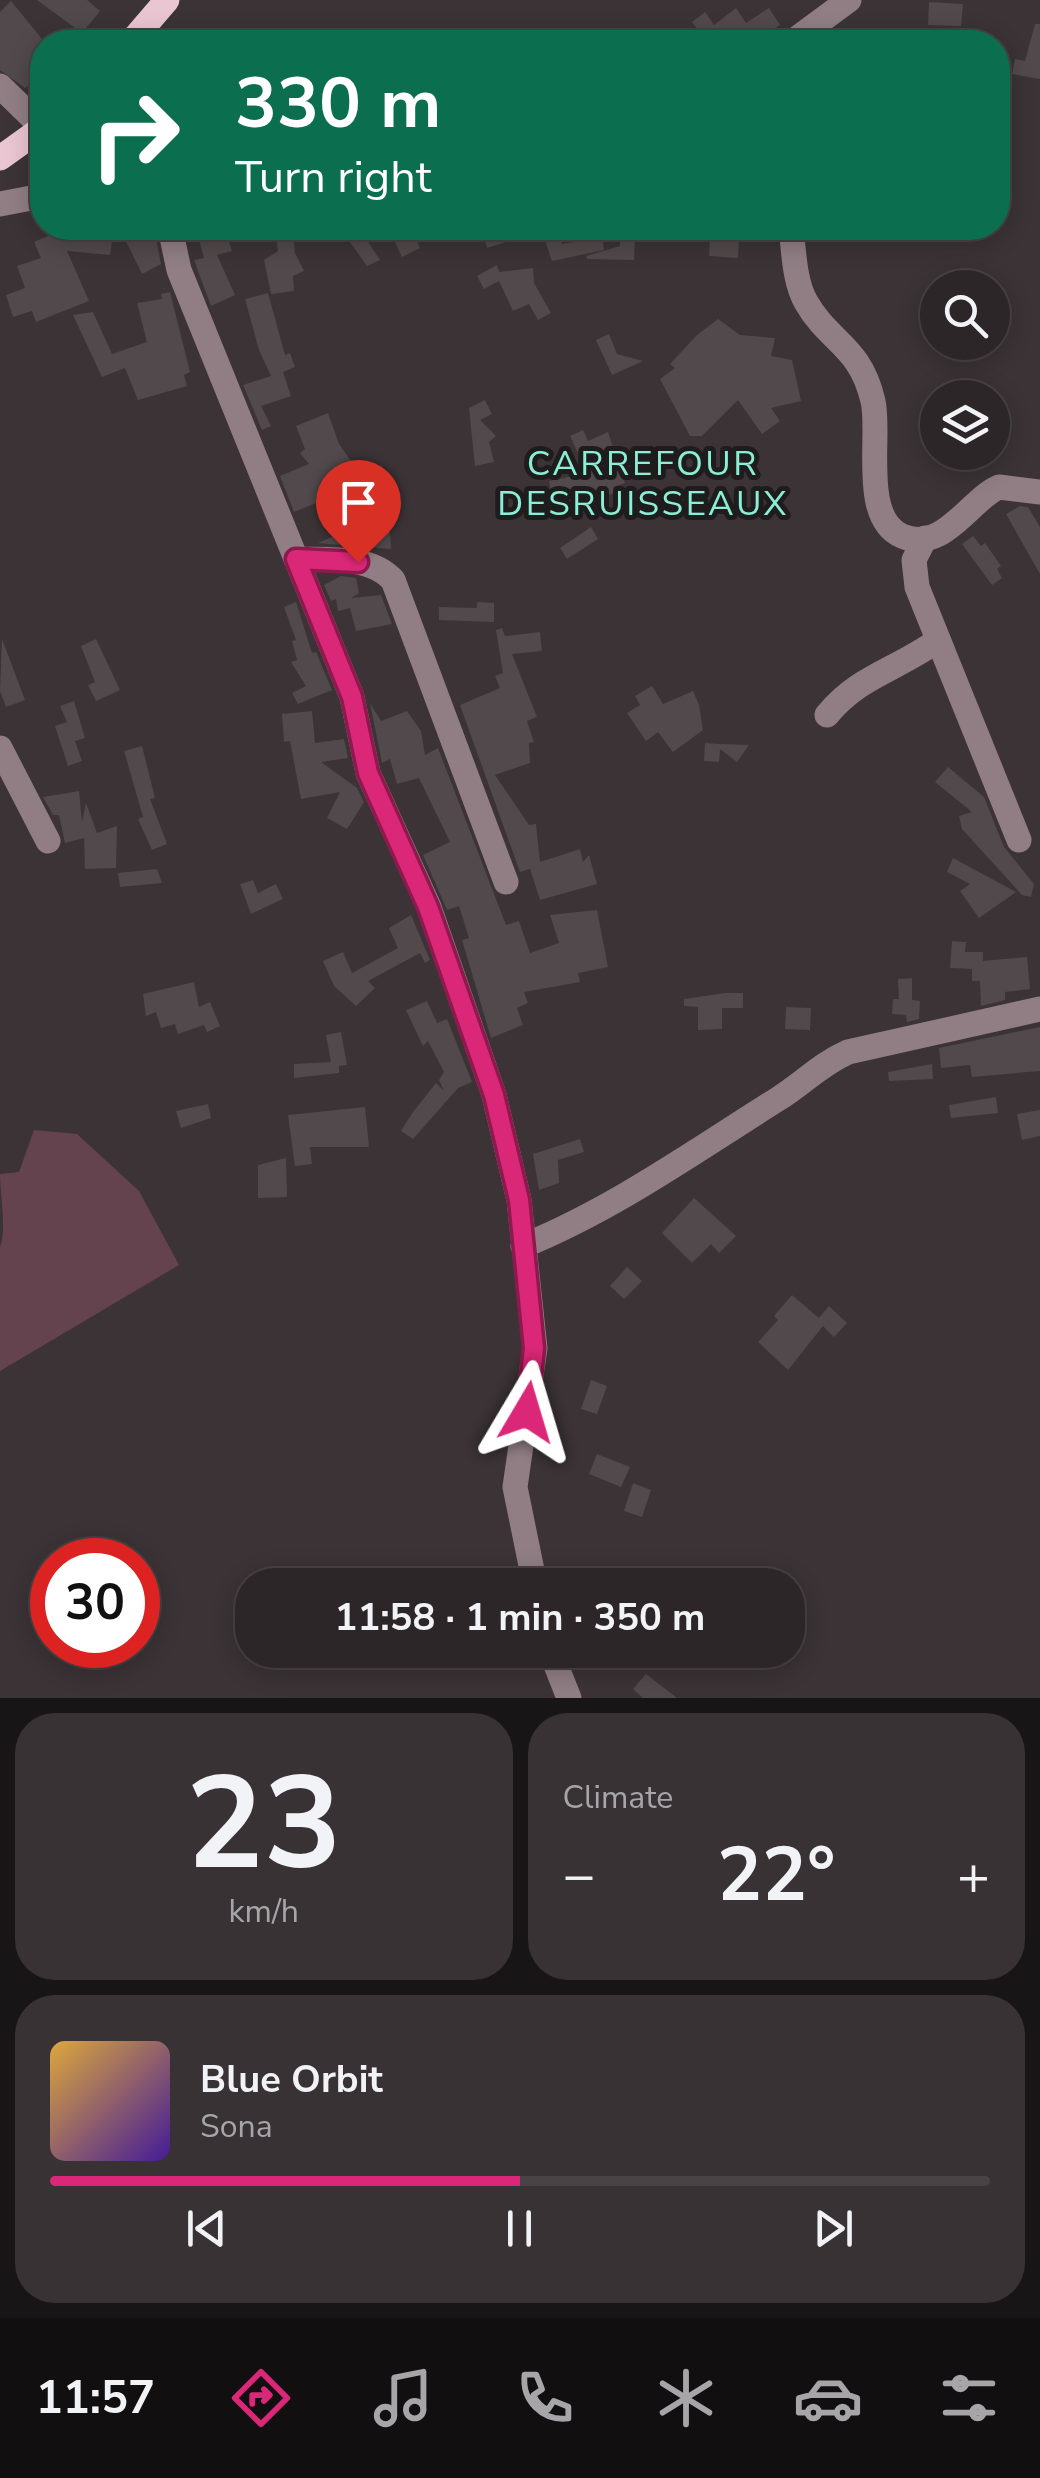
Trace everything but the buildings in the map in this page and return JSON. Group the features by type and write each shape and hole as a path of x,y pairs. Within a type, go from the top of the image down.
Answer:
{"main road":[{"path":"137,30 151,0"},
{"path":"141,30 167,0"},
{"path":"0,158 30,137"}],"street":[{"path":"808,30 849,0"},
{"path":"0,86 30,116"},
{"path":"0,204 30,198"},
{"path":"172,240 178,270 352,697 368,773 428,907 489,1079 514,1168 534,1348 516,1487 532,1568"},
{"path":"793,240 806,302 851,350 870,392 874,480 888,524 901,536 925,538 960,522 994,488 1040,492"},
{"path":"925,538 914,560 914,572 938,640 1004,793 1019,840"},
{"path":"296,559 358,562 385,571 393,580 506,882"},
{"path":"827,714 848,690 912,659 938,640"},
{"path":"0,748 48,842"},
{"path":"523,1246 638,1187 785,1094 825,1063 848,1052 1040,1009"},
{"path":"557,1668 569,1698"}],"shaded area":[{"path":"34,1130 77,1134 139,1191 179,1265 0,1371 0,1174 19,1172"}],"district":[{"name":"CARREFOUR DESRUISSEAUX","path":"643,483"}],"route":[{"path":"358,562 296,559 352,697 368,773 428,907 462,998 514,1168 534,1348 527,1412"}]}
